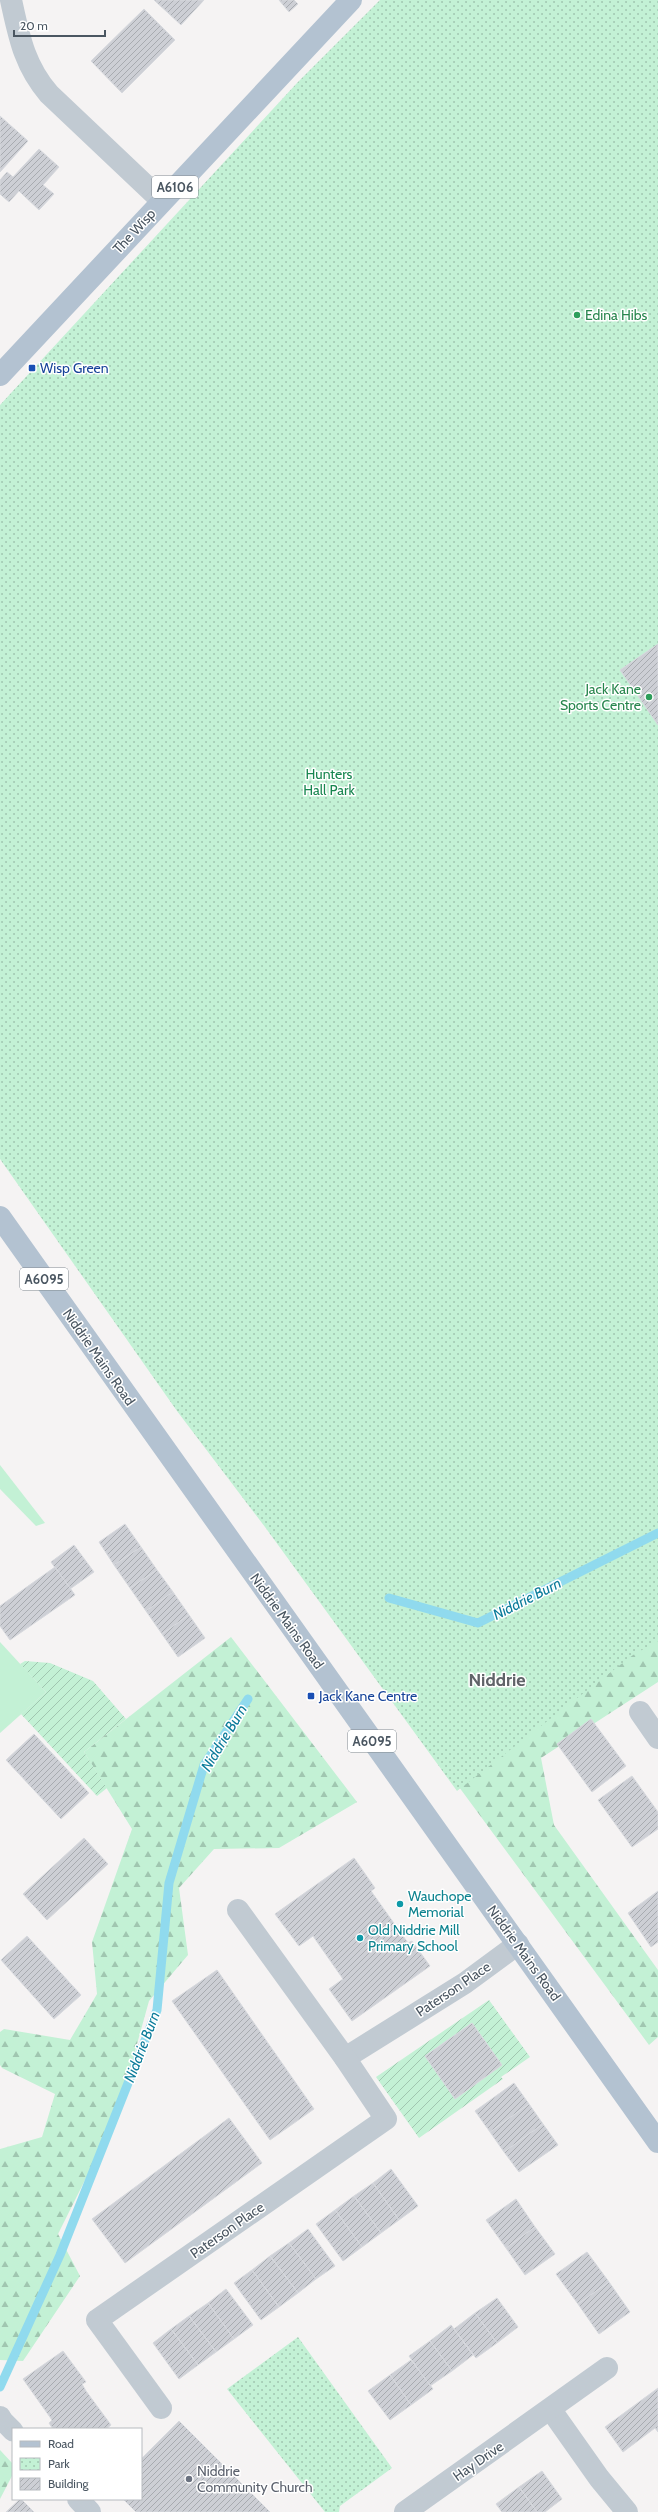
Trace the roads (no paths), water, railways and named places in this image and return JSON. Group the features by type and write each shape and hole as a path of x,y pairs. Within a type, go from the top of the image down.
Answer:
{"main road":[{"name":"The Wisp","path":"0,374 351,0"},
{"name":"Niddrie Mains Road","path":"0,1217 658,2142"}],"street":[{"path":"0,3 11,0 28,65 36,79 49,94 162,201"},
{"path":"640,1712 658,1738"},
{"name":"Paterson Place","path":"161,2408 97,2320 386,2119 346,2058 238,1910"},
{"name":"Paterson Place","path":"346,2058 465,1983 518,1944"},
{"name":"Hay Drive","path":"405,2512 551,2410 607,2368"},
{"path":"551,2410 599,2478 627,2512"},
{"path":"79,2500 90,2512"}],"waterway":[{"name":"Niddrie Burn","path":"389,1598 478,1623 658,1533"},
{"name":"Niddrie Burn","path":"0,2387 60,2255 157,2010 169,1883 204,1765 248,1699"}],"place":[{"name":"Edina Hibs","path":"577,315"},
{"name":"Wisp Green","path":"32,368"},
{"name":"Jack Kane Sports Centre","path":"649,697"},
{"name":"Jack Kane Centre","path":"311,1696"},
{"name":"Wauchope Memorial","path":"400,1904"},
{"name":"Old Niddrie Mill Primary School","path":"360,1938"},
{"name":"Niddrie Community Church","path":"189,2479"}],"district":[{"name":"Niddrie","path":"497,1680"}],"park label":[{"name":"Hunters Hall Park","path":"329,782"}]}
